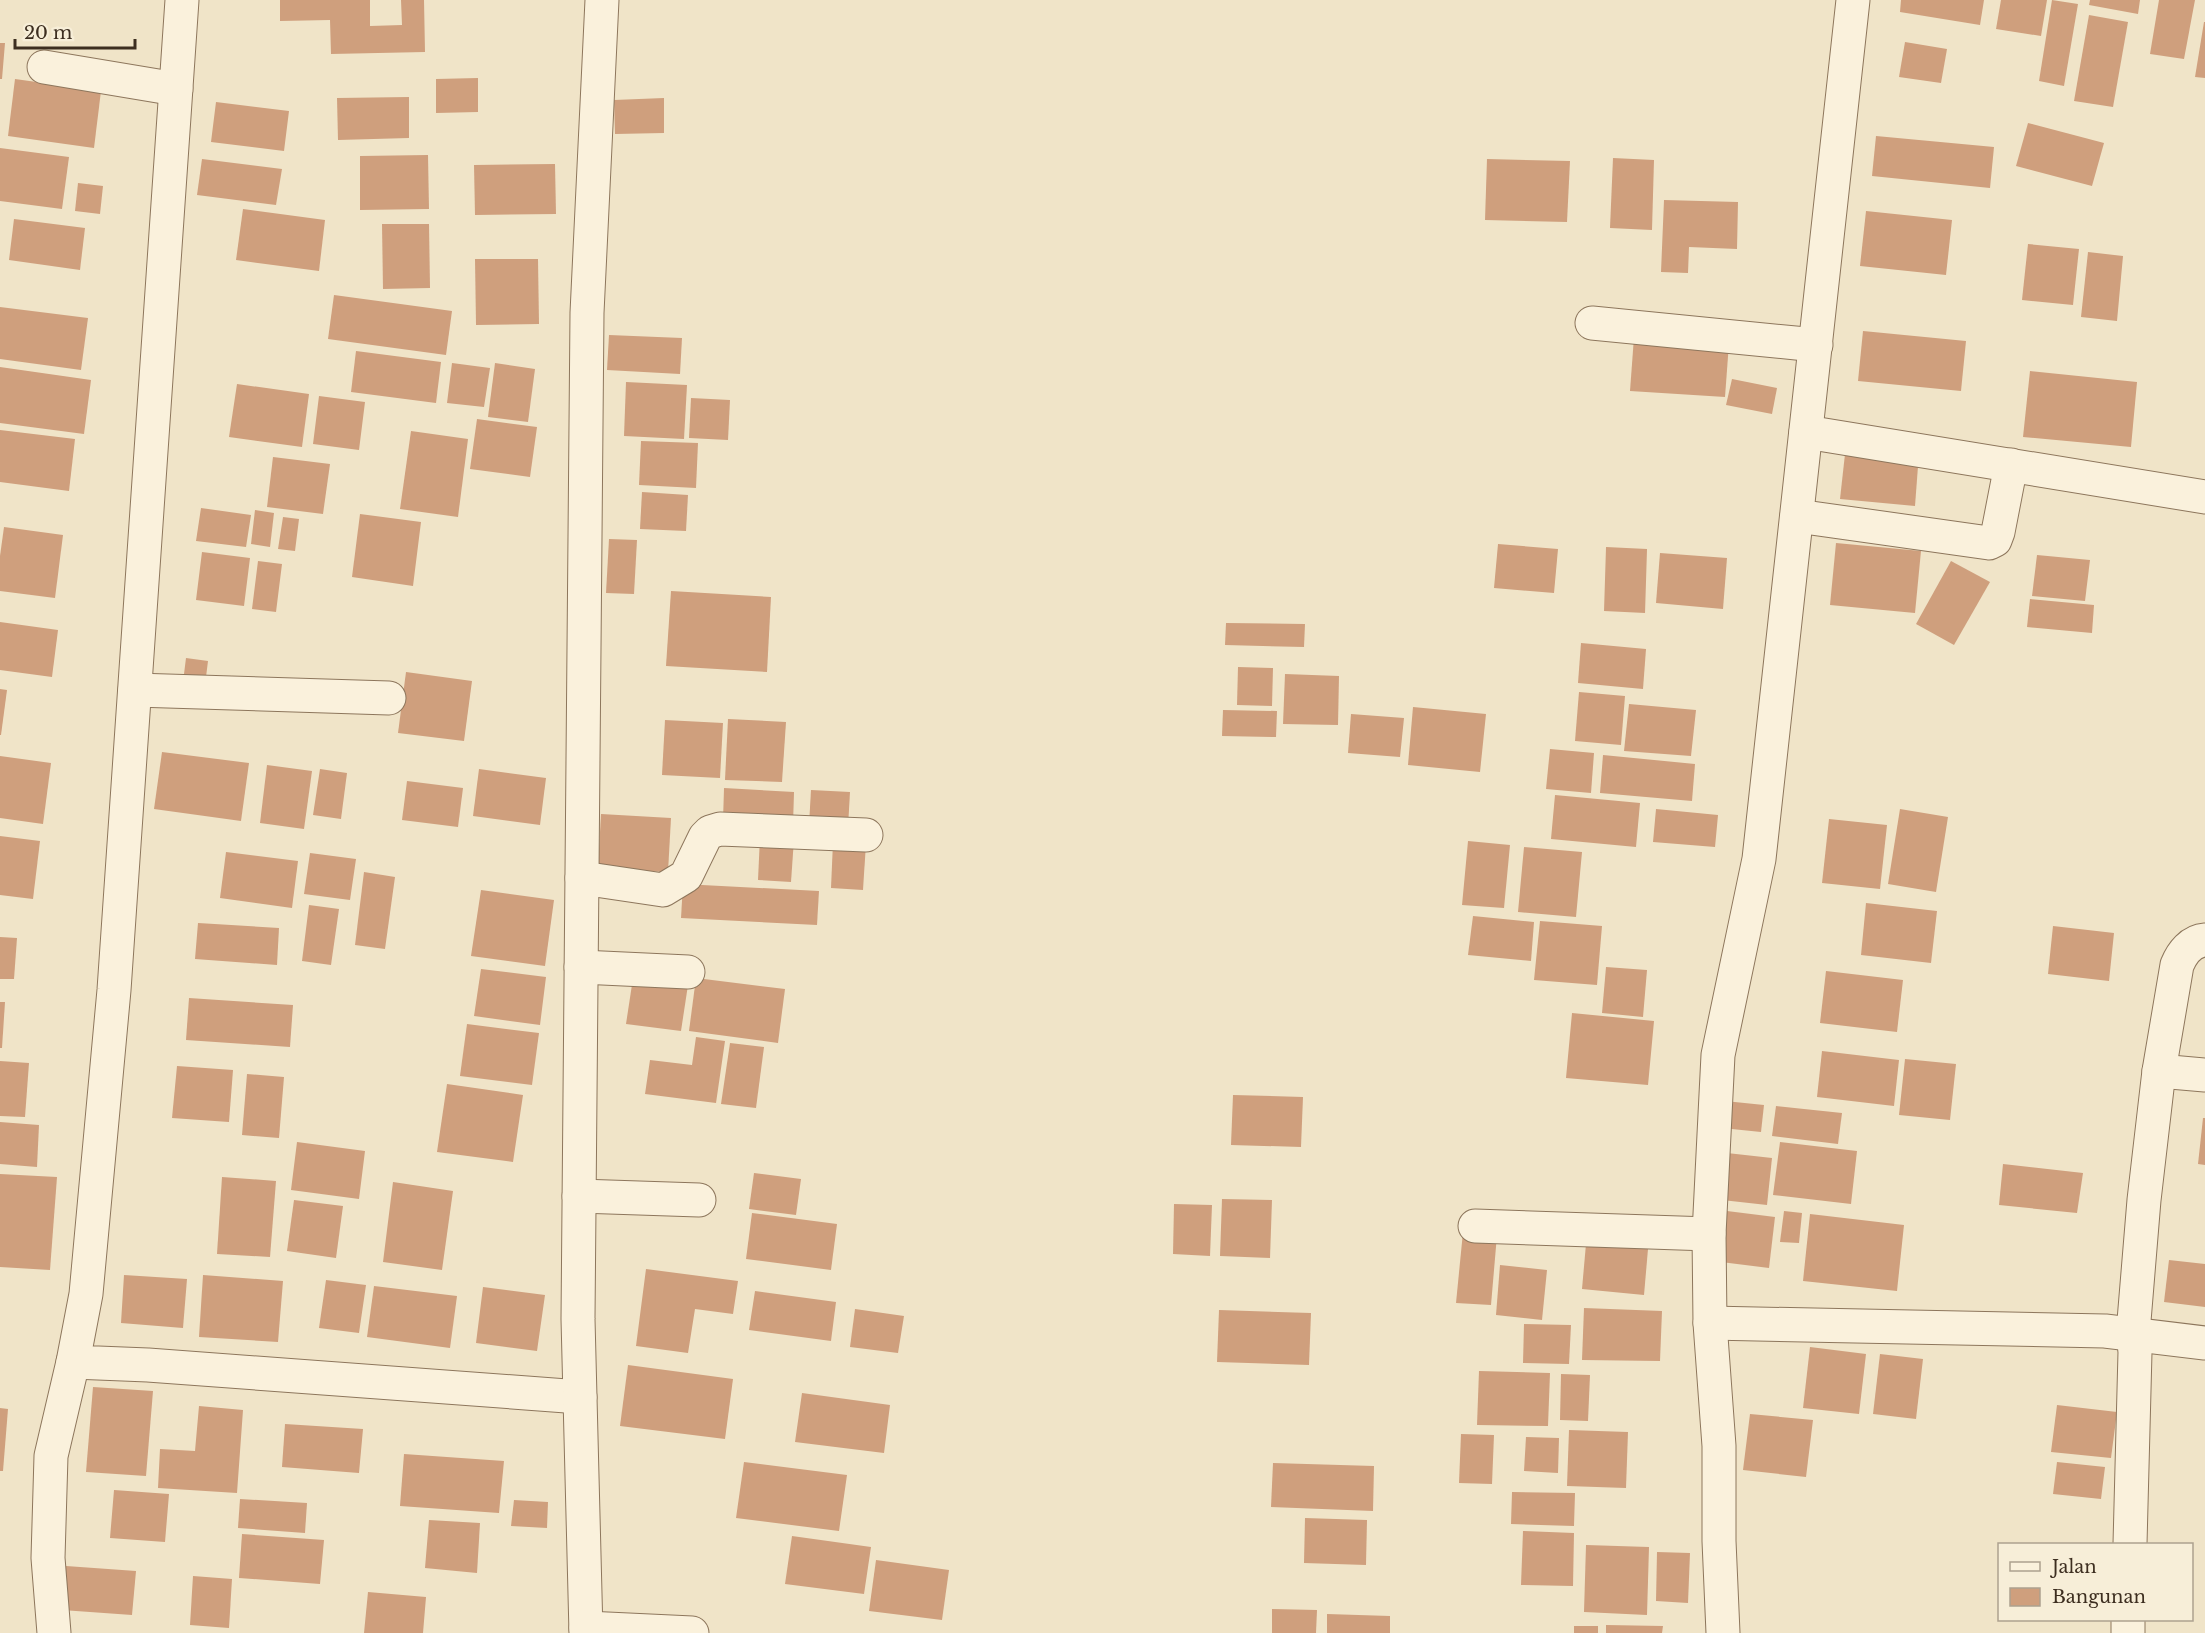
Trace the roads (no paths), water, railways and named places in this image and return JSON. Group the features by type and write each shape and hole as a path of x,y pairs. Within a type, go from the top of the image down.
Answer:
{"street":[{"path":"54,1633 48,1558 51,1456 86,1294 114,990 182,0"},
{"path":"602,0 587,313 578,1318 586,1631 692,1633"},
{"path":"1723,1633 1719,1541 1719,1446 1710,1323 1709,1234 1718,1055 1759,859 1853,0"},
{"path":"44,67 176,89"},
{"path":"1592,323 1816,345"},
{"path":"1806,432 2205,497"},
{"path":"1797,516 1989,543 1995,540 1998,532 2011,465"},
{"path":"135,690 389,698"},
{"path":"582,878 663,890 686,876 705,837 710,831 720,829 866,835"},
{"path":"2130,1543 2135,1352 2133,1333 2158,1071 2176,965 2190,946 2205,940"},
{"path":"581,967 688,972"},
{"path":"2158,1071 2205,1075"},
{"path":"579,1196 699,1200"},
{"path":"1474,1226 1709,1234"},
{"path":"1710,1323 2133,1333 2205,1343"},
{"path":"73,1362 148,1365 580,1397"}]}
